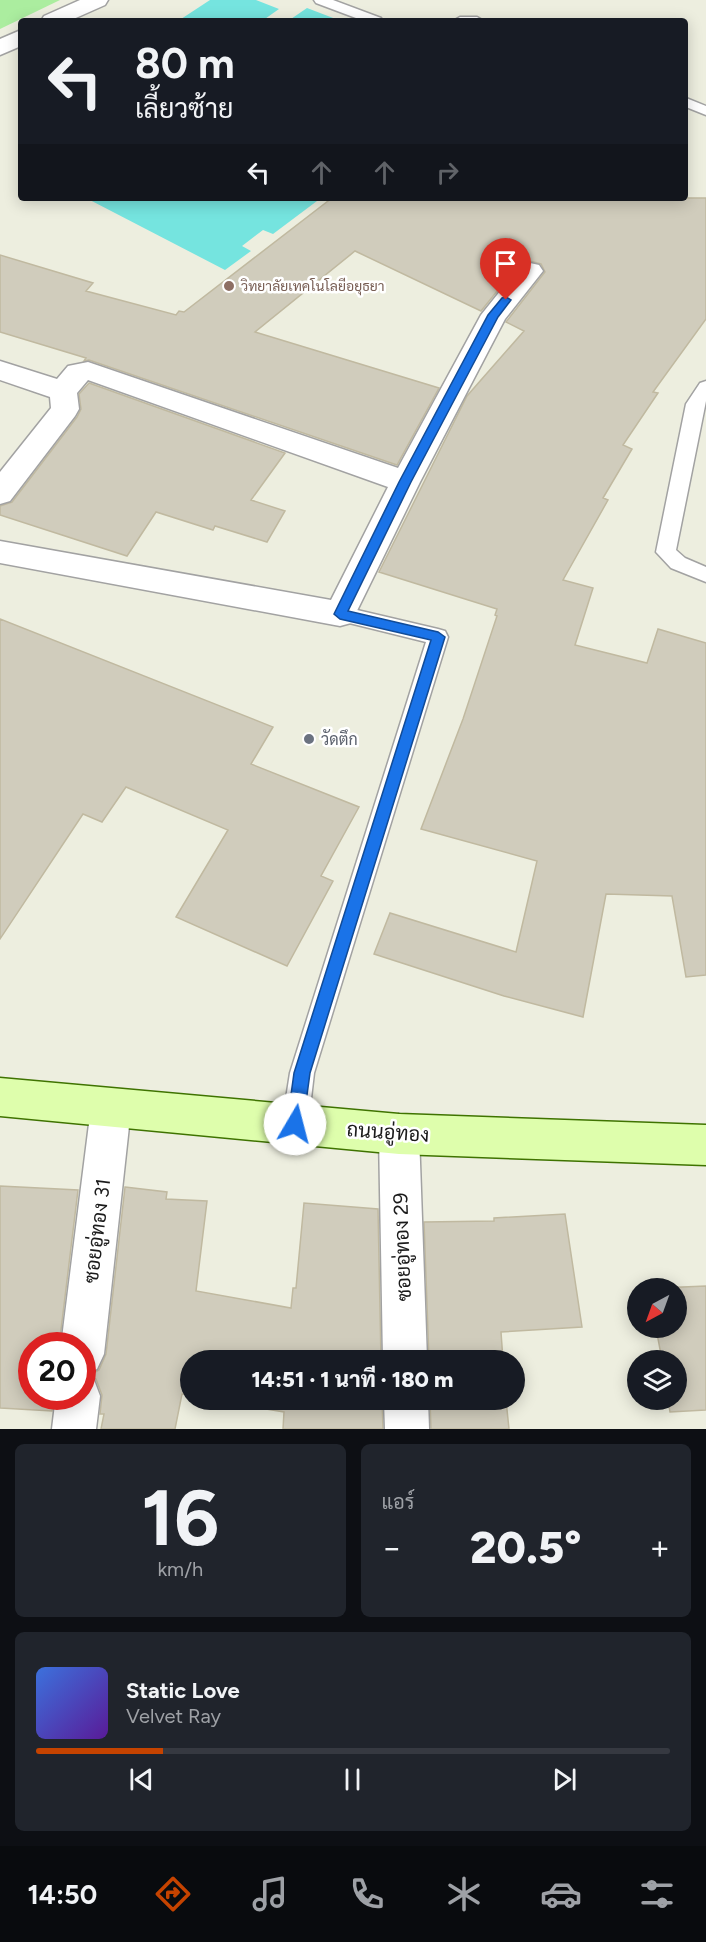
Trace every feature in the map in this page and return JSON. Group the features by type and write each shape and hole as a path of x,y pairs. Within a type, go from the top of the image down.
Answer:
{"main road":[{"name":"ถนนอู่ทอง","path":"0,1098 399,1134 706,1144"}],"street":[{"path":"58,18 97,0"},
{"path":"0,48 18,39"},
{"path":"0,552 340,614 405,482 494,315 530,271"},
{"path":"0,370 63,391"},
{"path":"0,493 65,409 63,391 78,373 88,371 405,482"},
{"name":"ซอยอู่ทอง 31","path":"85,1332 111,1107"},
{"name":"ซอยอู่ทอง 29","path":"399,1134 405,1350"},
{"path":"74,1429 76,1410"},
{"path":"406,1410 407,1429"}],"lane":[{"path":"321,0 368,18"},
{"path":"688,103 706,111"},
{"path":"706,387 695,404 666,552 678,563 706,574"},
{"path":"295,1124 302,1073 438,637 340,614"}],"green space":[{"path":"0,0 60,0 23,18 18,18 18,20 0,29"}],"shaded area":[{"path":"210,0 256,0 279,9 266,18 183,18"},
{"path":"307,8 333,18 292,18"},
{"path":"92,201 317,201 273,234 263,230 242,246 251,251 225,270"}],"building":[{"path":"688,198 706,198 706,319 653,392 658,393 623,445 632,449 603,498 608,500 563,580 593,588 575,645 647,663 658,629 706,643 706,975 686,977 672,896 606,894 583,1017 504,996 374,954 390,913 516,952 537,861 421,829 463,719 497,616 495,615 497,609 379,572 467,396 524,331 506,322 545,272 541,264 530,261 519,264 481,311 355,251 255,332 439,388 397,465 89,360 84,361 86,358 0,332 0,255 93,283 86,291 176,315 179,311 184,312 328,201 688,201"},
{"path":"89,383 285,453 251,500 285,511 267,542 215,526 213,530 156,512 127,556 0,515 0,506 12,502 77,417 81,409 79,394"},
{"path":"0,619 273,727 251,764 359,807 321,876 333,881 287,966 176,917 228,830 126,787 102,822 83,814 0,939"},
{"path":"0,1186 78,1190 61,1332 18,1332 18,1409 0,1408"},
{"path":"125,1187 167,1192 166,1199 207,1201 196,1291 291,1308 293,1288 296,1288 304,1203 378,1209 381,1350 180,1350 180,1404 175,1429 101,1429 104,1414 100,1414 102,1395 96,1379 96,1372 99,1370 106,1354"},
{"path":"565,1214 582,1327 501,1332 502,1350 429,1350 424,1222 494,1221 494,1218"},
{"path":"706,1286 706,1410 670,1412 670,1410 687,1410 687,1350 660,1350 658,1338 687,1338 687,1287"},
{"path":"272,1410 382,1410 383,1429 283,1429 284,1412"},
{"path":"430,1410 507,1410 509,1429 431,1429"}],"place":[{"name":"วิทยาลัยเทคโนโลยีอยุธยา","path":"229,286"},
{"name":"วัดตึก","path":"309,739"}],"route":[{"path":"295,1124 302,1073 438,637 340,614 405,482 494,315 506,300"}]}
